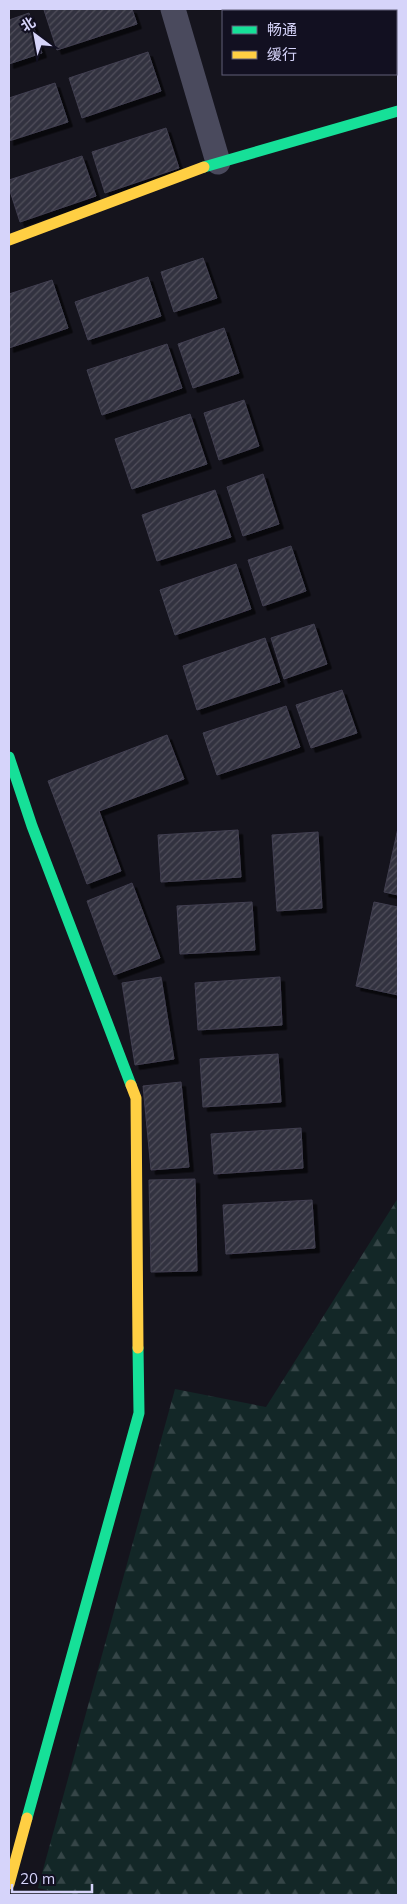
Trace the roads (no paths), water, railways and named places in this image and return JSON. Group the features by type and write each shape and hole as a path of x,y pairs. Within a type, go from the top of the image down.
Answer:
{"street":[{"path":"173,9 218,162"},
{"path":"9,240 218,162 398,111"},
{"path":"9,758 36,835 136,1098 139,1413 9,1884"}]}
